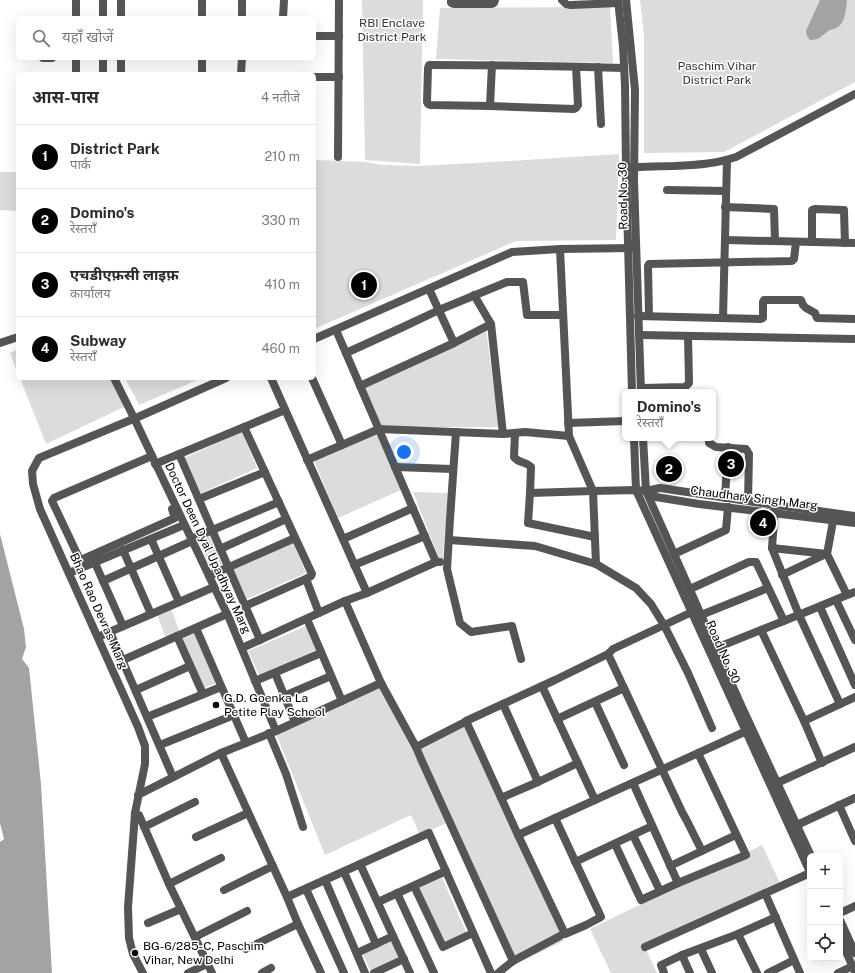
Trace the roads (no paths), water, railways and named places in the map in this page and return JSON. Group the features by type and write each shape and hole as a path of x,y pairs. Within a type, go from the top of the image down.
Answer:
{"street":[{"path":"76,0 76,16"},
{"path":"103,0 103,16"},
{"path":"121,0 121,16"},
{"path":"202,0 202,16"},
{"path":"242,0 242,16"},
{"path":"283,16 284,0"},
{"path":"338,157 339,0"},
{"path":"451,0 451,3 454,4 492,4 495,0"},
{"path":"562,0 566,4 571,5 588,2 621,1"},
{"name":"Road No. 30","path":"621,1 630,167 632,248 632,389"},
{"name":"Road No. 30","path":"621,1 635,90 630,167"},
{"path":"316,36 339,36"},
{"path":"76,60 76,72"},
{"path":"103,60 103,72"},
{"path":"121,60 121,72"},
{"path":"202,60 202,72"},
{"path":"241,72 242,60"},
{"path":"576,67 578,106 574,109 428,104 428,68 432,65 492,65 624,68"},
{"path":"490,106 492,65"},
{"path":"598,67 601,124"},
{"path":"316,77 339,77"},
{"path":"630,167 700,165 727,160 736,157 855,94"},
{"path":"723,318 727,160"},
{"path":"667,190 726,191"},
{"path":"726,207 774,209 775,241"},
{"path":"812,242 812,210 815,209 844,210 845,243"},
{"path":"725,240 855,243"},
{"path":"649,316 649,264 794,260 796,242"},
{"path":"316,338 512,252 560,249 632,248"},
{"name":"Road No. 30","path":"632,248 638,316 641,389"},
{"path":"560,249 569,436 593,491 596,564"},
{"path":"346,353 438,310 506,282 523,282 527,316 563,315"},
{"path":"429,289 454,343"},
{"path":"474,295 491,324 503,434"},
{"path":"638,316 762,319 763,300 801,300 803,305 815,313 818,318 855,319"},
{"path":"360,386 454,343 491,324"},
{"path":"336,330 436,562"},
{"path":"639,335 855,339"},
{"path":"663,389 685,388 689,383 688,336"},
{"path":"0,343 16,338"},
{"name":"Doctor Deen Dyal Upadhyay Marg","path":"115,380 242,648 255,681 303,827"},
{"name":"Bhao Rao Devras Marg","path":"143,973 132,954 129,938 128,907 135,813 145,764 145,746 138,727 40,509 33,484 32,471 39,458 221,380"},
{"path":"272,380 367,593"},
{"path":"313,380 342,445"},
{"path":"152,459 175,518 80,560 52,501 54,498 152,459 179,454 285,410"},
{"path":"568,423 622,421"},
{"path":"244,427 311,573 311,576 306,579 245,606"},
{"path":"307,460 379,429 503,434 525,432 569,436"},
{"path":"456,432 447,569 460,623 472,632 512,626 521,659"},
{"path":"515,433 514,457 516,460 531,467 528,523 595,537"},
{"name":"Road No. 30","path":"634,441 636,490 692,612 749,730 777,783 810,853"},
{"name":"Road No. 30","path":"643,441 646,491 716,648 749,730 807,865"},
{"path":"709,441 709,443 716,447 746,449 749,454 748,501"},
{"path":"726,498 728,447"},
{"path":"179,454 260,640"},
{"path":"395,467 454,469"},
{"path":"199,499 265,472"},
{"name":"Chaudhary Singh Marg","path":"646,491 660,488 748,501 775,509"},
{"path":"530,493 646,491"},
{"name":"Chaudhary Singh Marg","path":"646,491 656,497 728,507 775,509 834,516 855,516"},
{"path":"103,581 212,530 278,502"},
{"path":"674,554 726,530 728,507"},
{"path":"343,539 413,508"},
{"path":"775,509 772,548 799,615 840,704"},
{"path":"716,648 820,607 851,593 827,554 834,516"},
{"name":"Chaudhary Singh Marg","path":"834,516 855,523"},
{"path":"220,549 286,519"},
{"path":"69,573 184,525"},
{"path":"354,565 425,536"},
{"path":"209,576 295,538"},
{"path":"151,539 179,602"},
{"path":"448,540 534,546 596,564 636,588 651,604 664,626 688,673 712,728"},
{"path":"772,548 827,554"},
{"path":"123,550 151,614"},
{"path":"782,575 827,554"},
{"path":"242,648 345,601 367,593 436,562 447,562"},
{"path":"690,589 749,562 756,562 784,621"},
{"path":"95,563 123,626"},
{"path":"306,579 320,613"},
{"path":"98,637 214,587"},
{"path":"701,615 768,588"},
{"path":"836,600 855,640"},
{"path":"345,601 381,683 416,747 512,961"},
{"path":"820,607 855,685"},
{"path":"555,818 601,917 565,934 466,721 542,686 608,654 613,649 692,612"},
{"path":"123,660 227,614"},
{"path":"307,619 342,701"},
{"path":"196,628 246,743"},
{"path":"761,630 822,763"},
{"path":"110,632 173,777"},
{"path":"177,636 203,694"},
{"path":"255,681 321,653"},
{"path":"608,654 682,812 702,851"},
{"path":"136,690 190,666"},
{"path":"275,673 295,722"},
{"path":"284,696 331,676"},
{"path":"138,795 221,753 295,722 381,683"},
{"path":"542,686 595,800"},
{"path":"147,717 221,687"},
{"path":"557,719 624,688"},
{"path":"804,721 855,697"},
{"path":"595,702 624,765"},
{"path":"503,704 538,782"},
{"path":"160,745 234,715"},
{"path":"416,747 463,723"},
{"path":"518,835 749,730"},
{"path":"777,783 855,748"},
{"path":"221,753 321,973"},
{"path":"615,844 641,900 746,855 698,753"},
{"path":"501,798 578,763"},
{"path":"633,783 678,883"},
{"path":"796,825 855,798"},
{"path":"144,827 195,802"},
{"path":"839,805 855,841"},
{"path":"135,813 139,815 169,884 212,973"},
{"path":"196,837 248,814"},
{"path":"575,862 652,826"},
{"path":"287,897 429,833 491,973"},
{"path":"670,866 736,834"},
{"path":"633,835 660,891"},
{"path":"169,884 221,858"},
{"path":"360,864 410,973"},
{"path":"224,890 273,866"},
{"path":"378,902 446,871"},
{"path":"344,872 376,944"},
{"path":"645,947 765,894 807,873"},
{"path":"325,880 365,973"},
{"path":"414,886 443,947 473,934"},
{"path":"306,889 344,973"},
{"path":"397,894 434,973"},
{"path":"765,894 800,973"},
{"path":"843,912 855,906"},
{"path":"148,923 181,909"},
{"path":"195,937 247,911"},
{"path":"664,973 661,965 776,917"},
{"path":"246,949 298,924"},
{"path":"842,925 855,953"},
{"path":"738,934 757,973"},
{"path":"357,953 394,936"},
{"path":"498,973 512,961 560,936"},
{"path":"838,973 854,969 843,945"},
{"path":"701,949 712,973"},
{"path":"682,955 690,973"},
{"path":"374,973 404,959"},
{"path":"768,973 794,960"},
{"path":"188,973 208,964"},
{"path":"262,973 271,968"}],"place":[{"name":"District Park","path":"364,285"},
{"name":"एचडीएफ़सी लाइफ़","path":"731,464"},
{"name":"Domino's","path":"669,469"},
{"name":"Subway","path":"763,523"},
{"name":"G.D. Goenka La Petite Play School","path":"216,705"},
{"name":"BG-6/285-C, Paschim Vihar, New Delhi","path":"135,953"}],"park label":[{"name":"RBI Enclave District Park","path":"392,30"},
{"name":"Paschim Vihar District Park","path":"717,73"}]}
